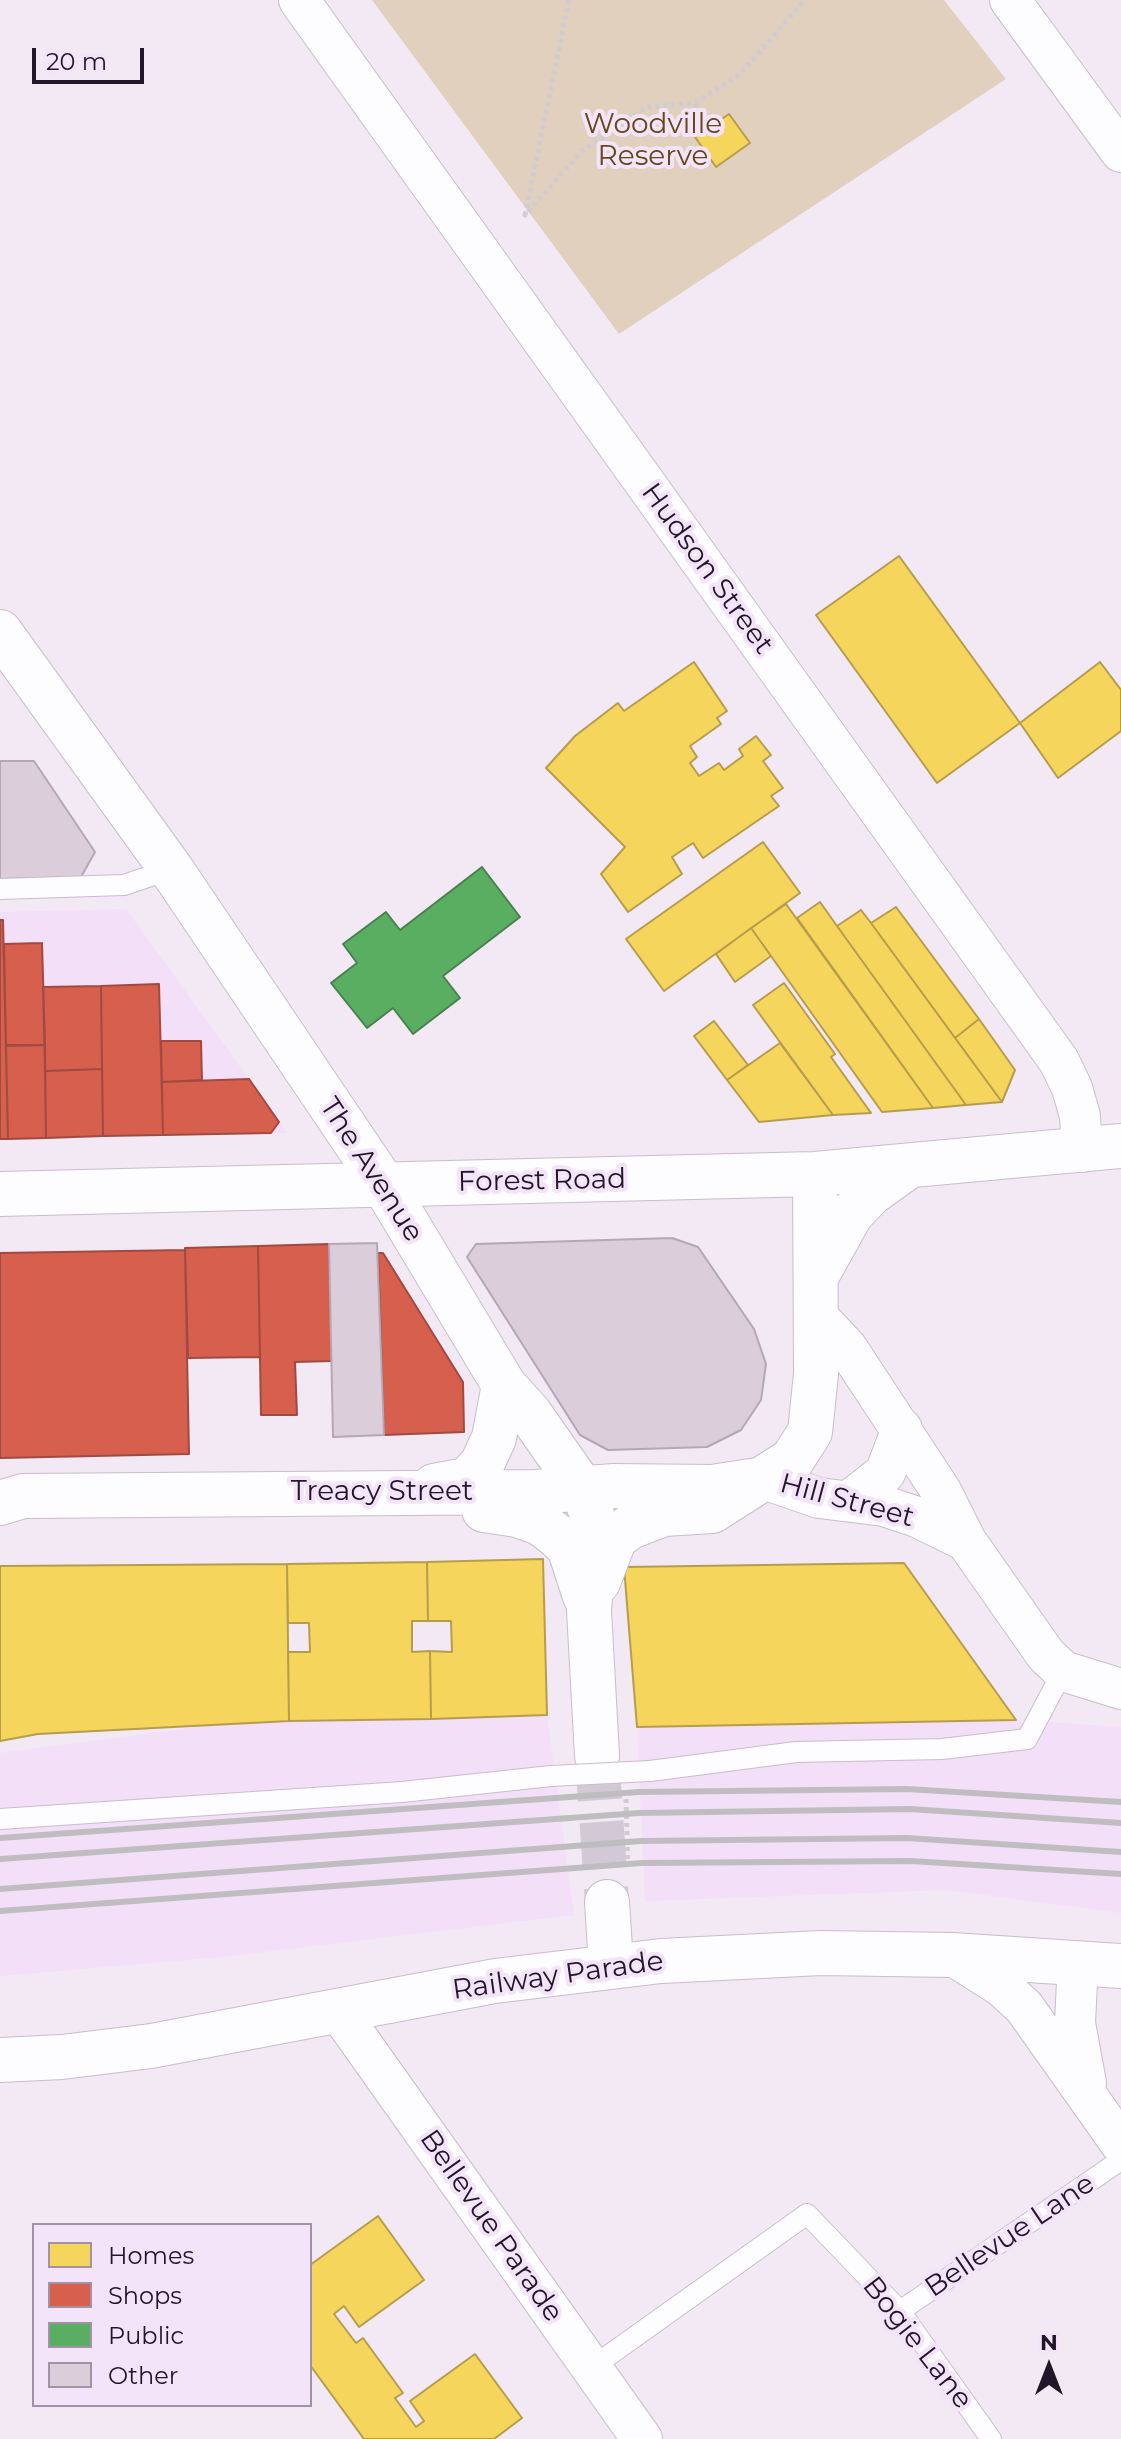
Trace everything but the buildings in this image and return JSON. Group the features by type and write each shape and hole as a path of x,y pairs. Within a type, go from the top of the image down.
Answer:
{"street":[{"name":"Hudson Street","path":"299,0 1059,1061 1072,1088 1080,1116 1108,1150"},
{"path":"1010,0 1121,152"},
{"name":"The Avenue","path":"0,632 171,869 384,1185 504,1385 530,1414 581,1487 592,1514 595,1537 589,1610 597,1756"},
{"name":"Forest Road","path":"0,1194 815,1174 1108,1150"},
{"path":"816,1296 851,1214 870,1194 909,1166"},
{"name":"Hill Street","path":"764,1479 792,1460 810,1432 815,1398 815,1174"},
{"name":"Hill Street","path":"816,1296 902,1429 966,1541 1033,1638 1063,1671 1116,1688"},
{"path":"414,1491 467,1480 482,1464 494,1438 504,1385"},
{"path":"849,1501 885,1473 902,1429"},
{"path":"589,1610 607,1552 615,1538 630,1527 664,1514 712,1511 764,1479"},
{"name":"Hill Street","path":"764,1479 819,1498 849,1501 917,1517 966,1541"},
{"name":"Treacy Street","path":"8,1499 414,1491 536,1492 581,1487 712,1487 764,1479"},
{"path":"414,1491 540,1523 569,1547 589,1610"},
{"path":"611,1965 618,1890"},
{"name":"Railway Parade","path":"0,2060 62,2057 151,2046 495,1981 611,1965 821,1953 952,1955 1121,1966"},
{"path":"952,1955 1001,1986 1024,2007 1121,2144"},
{"path":"1078,1962 1075,2023 1088,2095"},
{"name":"Bellevue Parade","path":"339,2012 642,2439"}],"lane":[{"path":"0,889 124,885 171,869"},
{"path":"0,1819 402,1792 551,1776 650,1771 796,1752 942,1749 1027,1739 1063,1671"},
{"name":"Bellevue Lane","path":"900,2311 1121,2160"},
{"name":"Bogie Lane","path":"591,2368 807,2214 900,2311 991,2439"}],"path":[{"path":"569,0 525,215 582,151 647,107 695,103 740,74 805,0"},
{"path":"695,103 707,121"},
{"path":"618,1890 625,1789"}],"shaded area":[{"path":"126,909 287,1133 0,1139 0,912"},
{"path":"547,1715 574,1915 222,1957 0,1976 0,1753 235,1722"},
{"path":"1016,1720 1121,1727 1121,1913 946,1890 645,1901 637,1727"}],"green space":[{"name":"Woodville Reserve","path":"372,0 944,0 1006,79 619,334"}],"tunnel":[{"path":"597,1756 607,1902"}],"railway":[{"path":"0,1838 639,1792 907,1789 1121,1802"},
{"path":"0,1859 639,1813 910,1809 1121,1823"},
{"path":"0,1889 641,1841 907,1838 1121,1852"},
{"path":"0,1911 642,1863 911,1861 1121,1874"}]}
